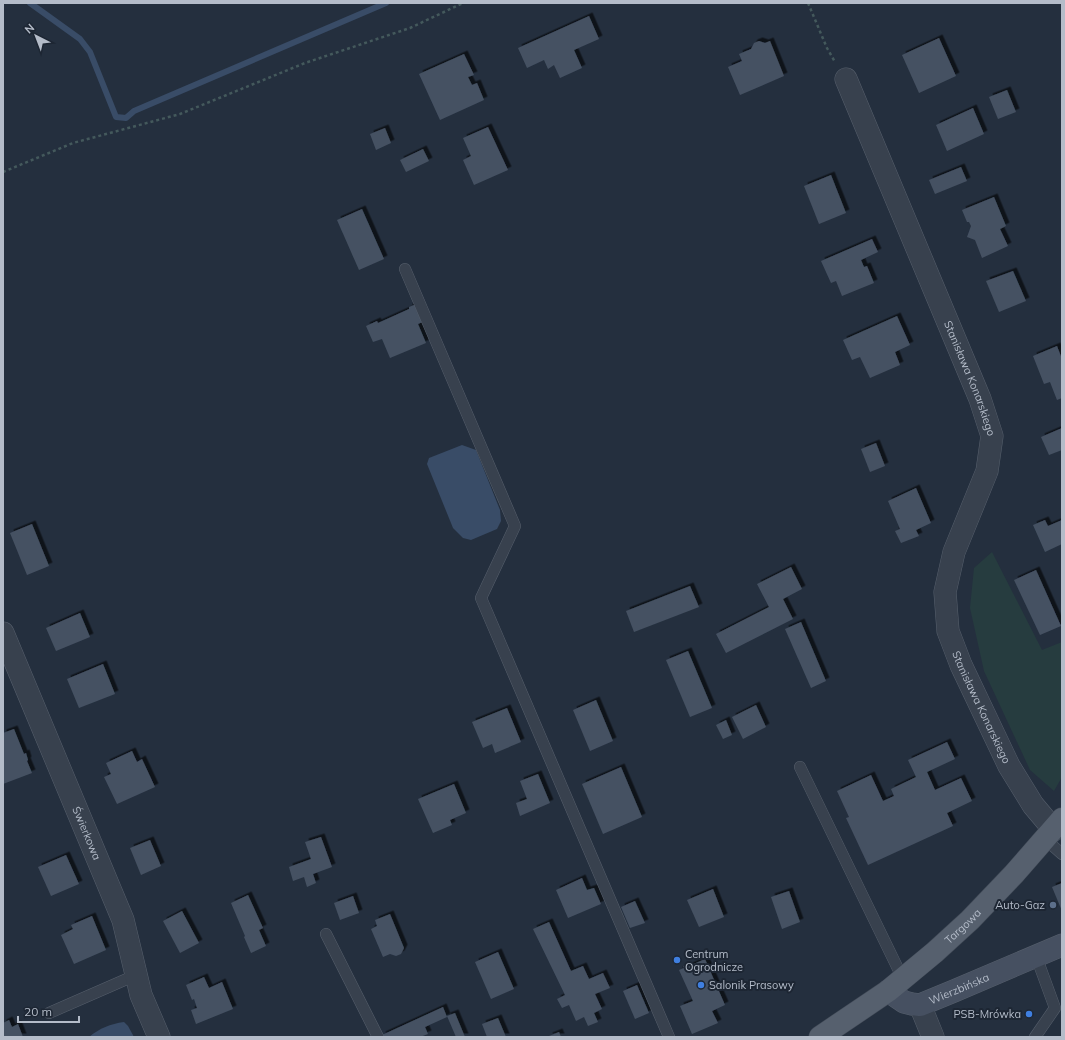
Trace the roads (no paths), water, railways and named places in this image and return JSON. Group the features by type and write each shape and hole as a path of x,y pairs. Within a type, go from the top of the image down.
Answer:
{"main road":[{"name":"Targowa","path":"895,985 970,920 1054,829"},
{"path":"820,1037 895,985"}],"street":[{"name":"Stanisława Konarskiego","path":"846,79 980,399 992,436 987,471 954,552 944,592 948,631 961,665 1009,766 1033,804 1054,829"},
{"name":"Świerkowa","path":"3,633 123,920 141,995 158,1037"},
{"name":"Wierzbińska","path":"895,985 904,1002 920,1005 1062,945"},
{"path":"920,1005 933,1037"}],"lane":[{"path":"405,269 515,526 481,598 669,1037"},
{"path":"800,767 895,985"},
{"path":"1054,829 1062,854"},
{"path":"326,934 378,1037"},
{"path":"1035,1037 1055,1008 1036,956"},
{"path":"49,1013 136,975"}],"water":[{"path":"462,445 476,450 500,510 501,521 497,529 471,540 463,538 453,528 427,464 429,458"},
{"path":"124,1022 134,1037 89,1037 105,1027"}],"waterway":[{"path":"30,3 80,39 90,52 116,117 126,118 134,111 386,3"}],"place":[{"name":"Auto-Gaz","path":"1053,905"},
{"name":"Centrum Ogrodnicze","path":"677,960"},
{"name":"Salonik Prasowy","path":"701,985"},
{"name":"PSB-Mrówka","path":"1029,1014"}]}
